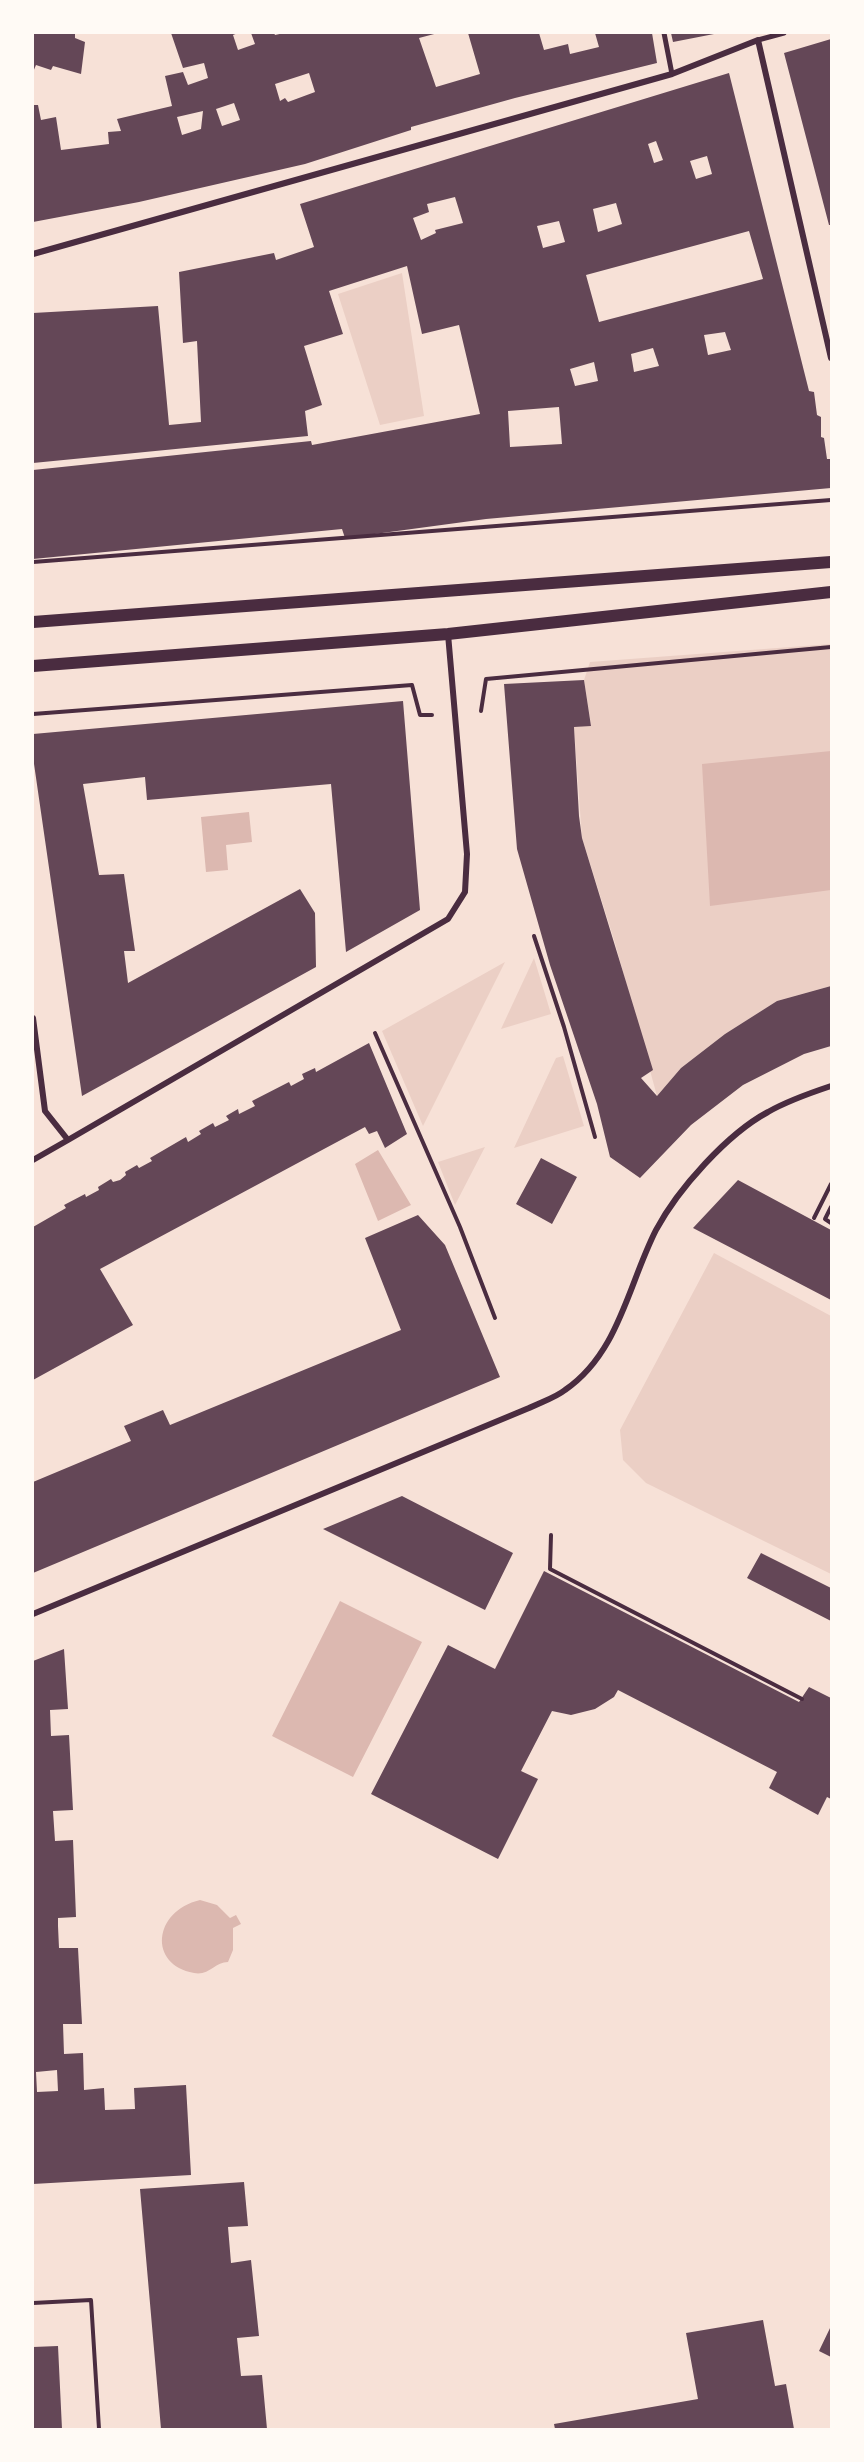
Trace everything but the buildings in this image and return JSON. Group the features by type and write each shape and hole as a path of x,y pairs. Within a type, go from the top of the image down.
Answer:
{"main road":[{"path":"33,622 831,562"},
{"path":"33,666 448,634 831,592"}],"street":[{"path":"664,33 672,74"},
{"path":"33,254 672,74 758,40 784,33"},
{"path":"758,40 831,358"},
{"path":"33,1160 448,919 465,892 467,854 448,634"},
{"path":"33,1018 45,1111 68,1140"},
{"path":"33,1614 565,1391 587,1371 611,1340 657,1228 688,1184 731,1140 767,1112 831,1086"}],"path":[{"path":"33,562 831,500"},
{"path":"534,936 564,1027 595,1137"},
{"path":"375,1033 459,1227 495,1318"},
{"path":"814,1218 831,1184"},
{"path":"831,1207 825,1219 831,1222"},
{"path":"551,1535 550,1569 802,1699"},
{"path":"33,2303 91,2300 99,2429"}],"shaded area":[{"path":"402,273 424,416 380,425 338,294"},
{"path":"831,644 831,986 777,1001 725,1034 681,1068 657,1096 615,943 582,838 574,727 591,725 584,680 590,662"},
{"path":"831,751 831,890 710,906 702,764"},
{"path":"249,812 252,842 226,845 228,870 206,872 201,817"},
{"path":"534,958 551,1014 501,1029"},
{"path":"505,962 423,1126 382,1031"},
{"path":"563,1056 584,1126 514,1148 556,1058"},
{"path":"485,1147 455,1205 438,1162"},
{"path":"378,1150 411,1205 378,1221 355,1164"},
{"path":"714,1253 831,1316 831,1574 646,1483 623,1460 620,1430"},
{"path":"340,1601 422,1642 353,1777 272,1736"},
{"path":"200,1900 217,1905 230,1918 236,1915 241,1924 233,1928 233,1950 228,1962 219,1964 204,1973 194,1973 179,1968 169,1960 163,1949 162,1938 165,1926 173,1915 184,1906"}]}
